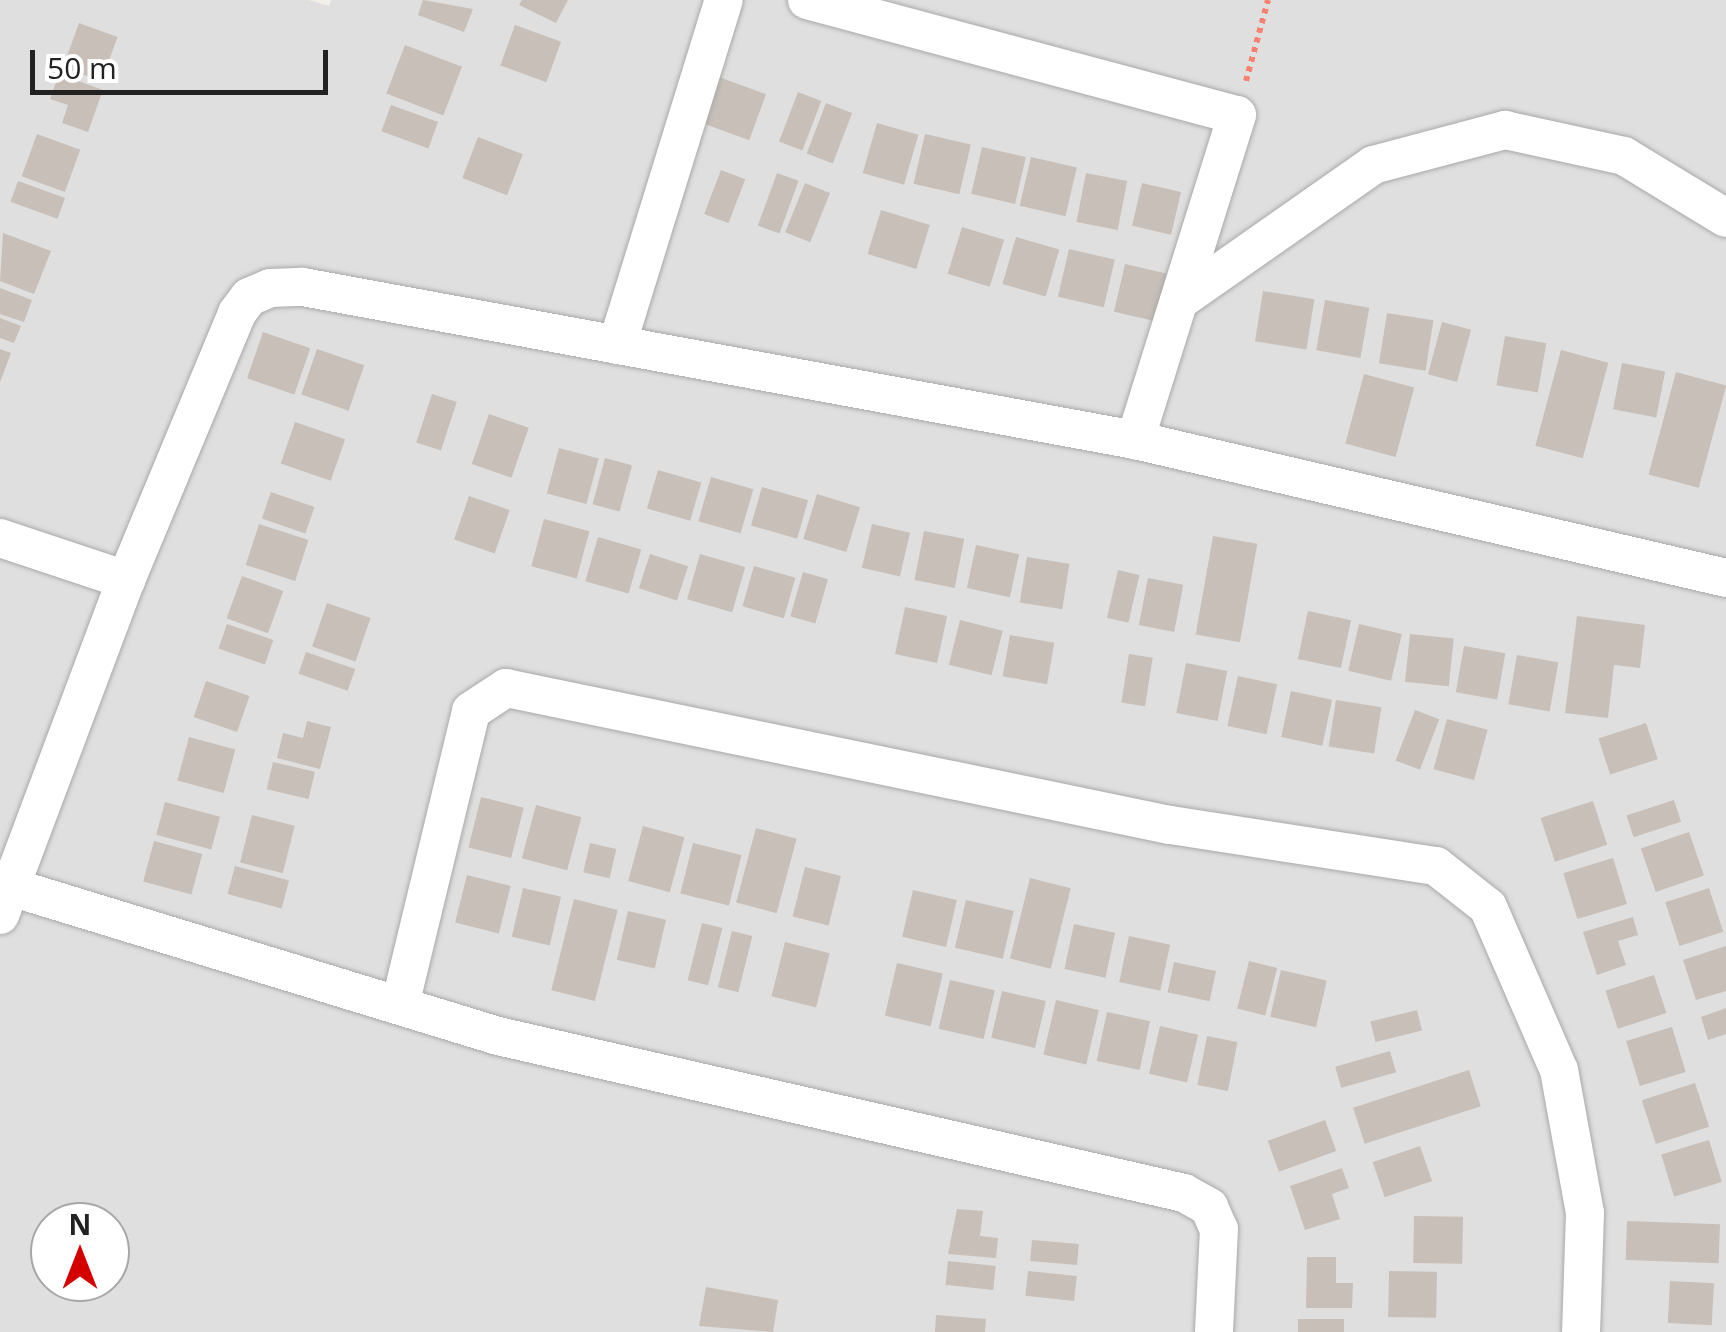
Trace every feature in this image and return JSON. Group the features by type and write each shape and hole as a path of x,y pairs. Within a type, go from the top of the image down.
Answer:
{"street":[{"path":"616,346 724,0"},
{"path":"806,0 1237,115 1135,440"},
{"path":"1179,300 1373,166 1505,130 1624,156 1726,218"},
{"path":"1214,1332 1219,1229 1209,1207 1184,1193 498,1036 400,1005 5,901 126,580 249,297 270,288 303,288 1135,440 1726,578"},
{"path":"0,538 126,580"},
{"path":"400,1005 471,712 506,688 1170,825 1436,866 1488,907 1559,1070 1585,1213 1582,1332"}],"path":[{"path":"1237,115 1268,0"}],"shaded area":[{"path":"0,0 309,0 329,6 331,0 1726,0 1726,1332 0,1332"}],"building":[{"path":"423,0 473,9 464,32 418,15"},
{"path":"522,0 568,0 556,23 519,5"},
{"path":"79,23 118,37 101,81 63,67"},
{"path":"515,25 561,42 546,82 500,65"},
{"path":"405,45 462,67 443,115 386,94"},
{"path":"59,74 103,90 88,132 62,123 68,105 50,99"},
{"path":"719,77 766,94 749,140 702,123"},
{"path":"798,92 821,101 802,150 779,141"},
{"path":"826,103 852,113 833,163 807,153"},
{"path":"391,105 438,122 428,148 381,131"},
{"path":"877,123 918,135 904,185 863,173"},
{"path":"37,134 80,150 65,192 22,176"},
{"path":"925,134 971,145 959,194 914,184"},
{"path":"478,137 523,154 507,195 462,178"},
{"path":"982,147 1026,157 1015,204 971,194"},
{"path":"1031,157 1077,168 1066,216 1020,206"},
{"path":"721,170 745,179 728,223 704,214"},
{"path":"777,173 799,181 779,233 758,226"},
{"path":"1086,173 1127,181 1118,230 1076,222"},
{"path":"18,181 65,198 57,219 10,202"},
{"path":"805,183 830,193 810,242 785,232"},
{"path":"1142,183 1181,192 1171,235 1132,226"},
{"path":"881,210 930,225 916,269 868,254"},
{"path":"962,227 1004,240 990,287 948,274"},
{"path":"3,233 51,251 34,294 0,281"},
{"path":"1016,237 1059,249 1046,297 1002,284"},
{"path":"1069,249 1115,260 1104,307 1058,297"},
{"path":"1125,264 1170,274 1159,322 1114,312"},
{"path":"0,288 32,300 24,322 0,314"},
{"path":"1263,291 1314,299 1306,350 1255,341"},
{"path":"1325,300 1369,308 1360,358 1316,350"},
{"path":"1387,313 1433,320 1425,371 1379,363"},
{"path":"0,318 21,326 14,343 0,338"},
{"path":"1442,322 1471,330 1457,382 1428,374"},
{"path":"263,332 310,348 294,395 247,378"},
{"path":"1505,336 1546,343 1538,393 1496,385"},
{"path":"0,349 11,353 0,382"},
{"path":"317,349 364,365 349,411 301,394"},
{"path":"1561,350 1608,363 1583,458 1535,446"},
{"path":"1622,363 1665,371 1656,418 1613,409"},
{"path":"1676,372 1726,385 1699,488 1649,474"},
{"path":"1364,374 1414,387 1396,457 1345,444"},
{"path":"432,394 457,402 441,451 416,443"},
{"path":"489,414 529,428 511,478 472,464"},
{"path":"295,422 345,439 331,481 281,464"},
{"path":"559,448 599,459 586,504 547,493"},
{"path":"605,458 632,465 620,512 593,504"},
{"path":"658,470 701,482 690,521 647,508"},
{"path":"711,477 753,489 741,533 698,521"},
{"path":"762,487 808,500 797,539 751,525"},
{"path":"271,492 314,507 305,533 262,518"},
{"path":"817,494 860,507 846,552 803,539"},
{"path":"469,496 510,510 495,553 454,539"},
{"path":"544,519 589,531 577,578 531,566"},
{"path":"259,524 308,540 295,581 246,565"},
{"path":"872,524 910,533 900,577 862,568"},
{"path":"924,531 964,539 955,588 914,580"},
{"path":"1213,536 1257,544 1240,642 1196,634"},
{"path":"598,537 641,549 629,594 585,581"},
{"path":"976,545 1019,554 1010,597 967,588"},
{"path":"650,554 688,566 677,601 639,588"},
{"path":"700,554 745,567 732,612 687,599"},
{"path":"1027,557 1069,564 1062,609 1020,602"},
{"path":"754,566 795,578 784,618 742,606"},
{"path":"1118,570 1139,575 1128,623 1107,618"},
{"path":"803,572 828,579 815,623 790,616"},
{"path":"242,576 283,591 268,633 227,618"},
{"path":"1148,578 1183,585 1174,632 1139,625"},
{"path":"327,603 370,618 356,661 312,646"},
{"path":"905,607 947,616 937,663 895,654"},
{"path":"1308,611 1351,620 1341,668 1298,659"},
{"path":"1577,616 1645,625 1640,668 1614,665 1608,718 1565,713"},
{"path":"960,620 1003,631 992,675 949,665"},
{"path":"227,624 273,640 265,665 219,649"},
{"path":"1359,624 1402,634 1391,681 1348,671"},
{"path":"1410,634 1454,639 1449,686 1405,682"},
{"path":"1010,635 1054,643 1047,684 1003,676"},
{"path":"1464,646 1505,653 1497,700 1456,692"},
{"path":"306,652 355,669 348,691 299,674"},
{"path":"1129,654 1153,658 1145,706 1121,702"},
{"path":"1517,655 1558,662 1550,712 1508,704"},
{"path":"1186,663 1227,671 1217,721 1176,713"},
{"path":"1238,676 1277,684 1267,734 1227,726"},
{"path":"206,681 249,696 237,732 194,717"},
{"path":"1291,691 1332,700 1322,746 1281,737"},
{"path":"1336,700 1381,707 1374,754 1329,746"},
{"path":"1415,710 1439,719 1420,770 1396,760"},
{"path":"1447,719 1488,730 1474,780 1434,769"},
{"path":"307,721 331,727 320,769 277,758 283,733 303,738"},
{"path":"1646,723 1658,759 1610,775 1598,738"},
{"path":"189,737 235,749 224,793 177,780"},
{"path":"273,762 315,772 309,799 267,789"},
{"path":"481,797 524,808 511,858 468,847"},
{"path":"1674,800 1681,822 1634,837 1626,815"},
{"path":"1593,801 1607,845 1555,862 1541,818"},
{"path":"165,802 220,817 211,850 156,835"},
{"path":"536,805 581,817 567,870 522,858"},
{"path":"252,815 295,826 283,873 240,863"},
{"path":"643,826 685,837 670,892 628,881"},
{"path":"756,828 797,839 777,913 736,902"},
{"path":"1689,832 1704,875 1656,892 1641,849"},
{"path":"154,841 202,854 191,895 143,882"},
{"path":"590,843 616,849 610,878 583,872"},
{"path":"693,843 742,855 729,906 680,893"},
{"path":"1613,858 1627,904 1577,919 1563,873"},
{"path":"235,866 289,880 282,909 227,894"},
{"path":"805,867 841,876 829,925 793,916"},
{"path":"467,875 511,886 499,933 455,923"},
{"path":"1030,878 1071,888 1051,969 1010,959"},
{"path":"523,888 561,897 550,945 512,937"},
{"path":"1709,888 1723,932 1679,946 1665,902"},
{"path":"913,890 957,900 946,947 902,937"},
{"path":"574,899 618,910 595,1001 551,990"},
{"path":"966,900 1014,911 1003,959 955,948"},
{"path":"628,911 666,920 655,968 617,960"},
{"path":"1633,917 1638,935 1618,941 1626,965 1597,975 1583,932"},
{"path":"702,923 722,928 708,985 688,980"},
{"path":"1074,924 1115,933 1106,978 1064,969"},
{"path":"732,931 752,936 738,992 718,987"},
{"path":"1129,936 1170,945 1160,991 1119,982"},
{"path":"785,942 830,953 816,1007 771,996"},
{"path":"1726,946 1726,991 1696,1000 1683,960"},
{"path":"1249,961 1277,968 1265,1016 1237,1009"},
{"path":"1174,962 1216,971 1210,1001 1168,992"},
{"path":"897,963 943,974 931,1026 885,1016"},
{"path":"1281,970 1327,981 1316,1027 1270,1017"},
{"path":"1654,975 1666,1013 1618,1029 1605,991"},
{"path":"950,980 995,990 984,1039 939,1029"},
{"path":"1002,991 1046,1001 1035,1048 991,1038"},
{"path":"1056,1000 1099,1010 1086,1064 1043,1055"},
{"path":"1726,1008 1726,1034 1708,1040 1701,1017"},
{"path":"1417,1010 1422,1030 1376,1042 1370,1022"},
{"path":"1107,1012 1150,1021 1140,1070 1097,1061"},
{"path":"1160,1026 1198,1035 1187,1083 1149,1074"},
{"path":"1672,1027 1686,1072 1640,1086 1626,1041"},
{"path":"1207,1036 1237,1042 1228,1091 1197,1085"},
{"path":"1390,1051 1396,1072 1341,1088 1335,1067"},
{"path":"1469,1070 1481,1106 1365,1144 1353,1108"},
{"path":"1695,1083 1709,1127 1656,1144 1642,1100"},
{"path":"1325,1120 1336,1151 1279,1172 1268,1141"},
{"path":"1709,1140 1722,1182 1674,1197 1661,1155"},
{"path":"1420,1146 1432,1181 1385,1197 1373,1162"},
{"path":"1342,1168 1349,1188 1332,1194 1340,1219 1305,1230 1290,1186"},
{"path":"957,1209 983,1211 980,1236 998,1238 996,1258 948,1254"},
{"path":"1414,1216 1463,1217 1462,1264 1413,1263"},
{"path":"1627,1221 1720,1224 1719,1263 1626,1260"},
{"path":"1032,1240 1079,1244 1077,1265 1030,1261"},
{"path":"1307,1257 1336,1257 1336,1283 1353,1283 1352,1308 1306,1308"},
{"path":"948,1261 996,1266 993,1290 945,1285"},
{"path":"1028,1271 1077,1276 1074,1301 1025,1296"},
{"path":"1389,1271 1437,1272 1436,1318 1388,1317"},
{"path":"1670,1281 1714,1283 1712,1325 1668,1323"},
{"path":"706,1287 778,1300 773,1332 699,1326"},
{"path":"936,1315 986,1319 985,1332 935,1332"},
{"path":"1298,1319 1344,1319 1344,1332 1298,1332"}]}
